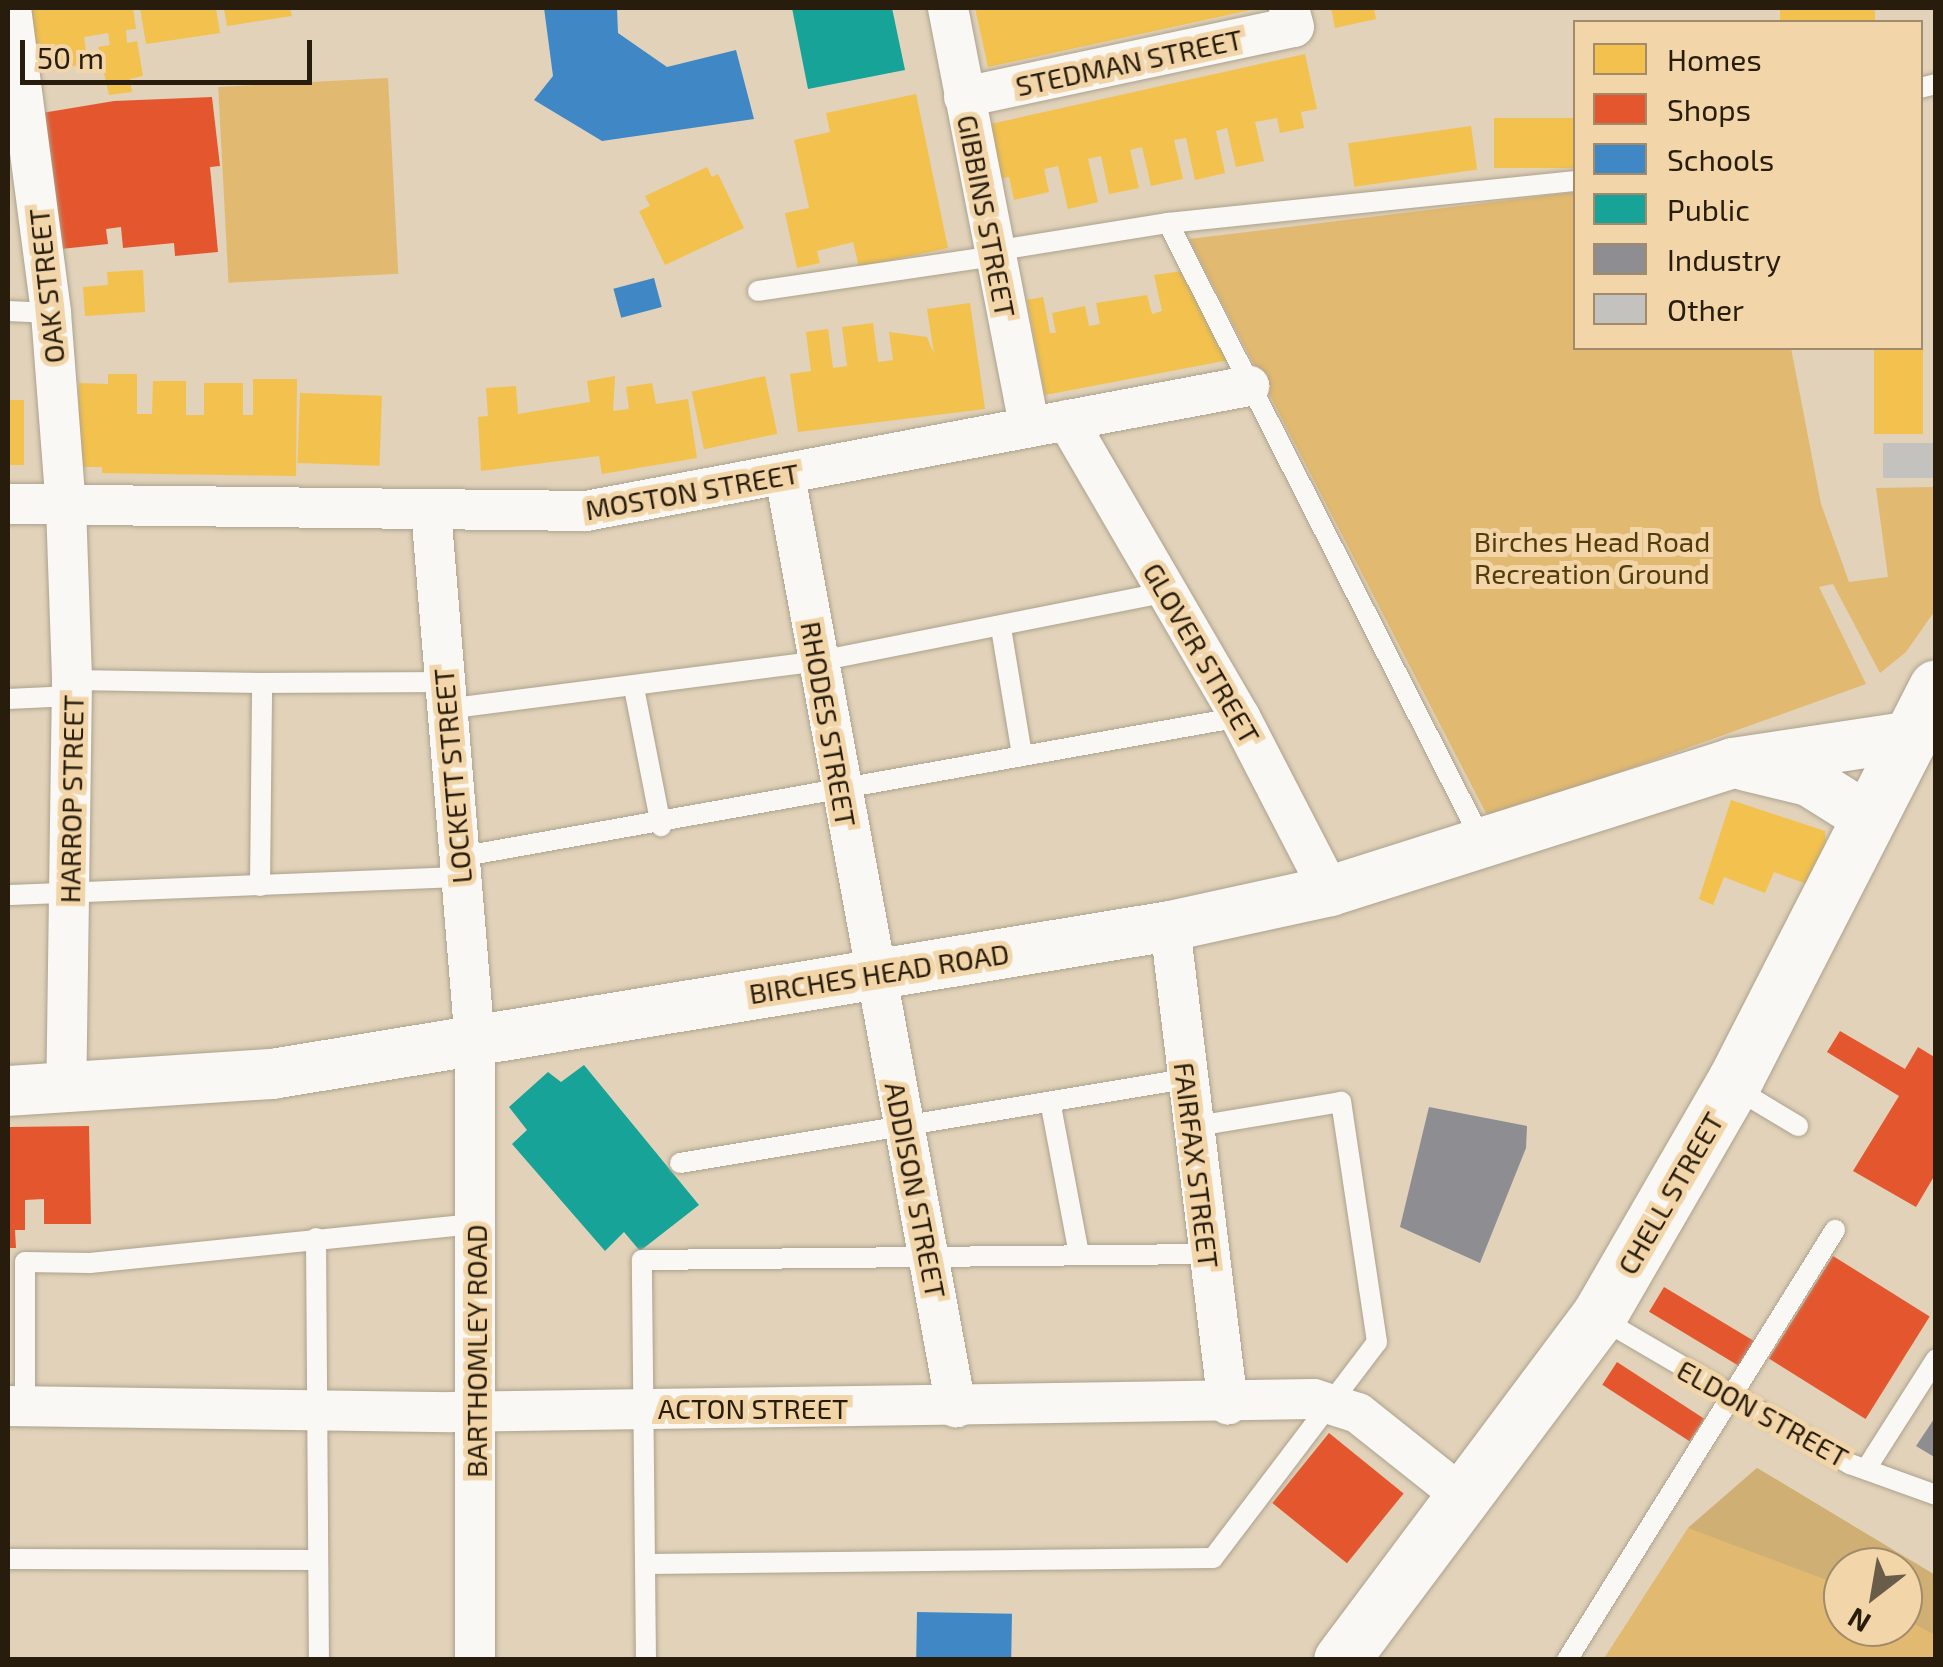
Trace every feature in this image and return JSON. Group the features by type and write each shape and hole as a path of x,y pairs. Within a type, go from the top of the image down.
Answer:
{"main road":[{"name":"CHELL STREET","path":"1341,1660 1466,1499 1598,1316 1732,1086 1922,716"}],"street":[{"name":"OAK STREET","path":"11,8 51,313 66,506"},
{"name":"GIBBINS STREET","path":"948,8 994,253 1048,422"},
{"name":"STEDMAN STREET","path":"964,97 1292,17"},
{"name":"MOSTON STREET","path":"8,504 586,512 1249,386"},
{"name":"GLOVER STREET","path":"1048,422 1168,592 1240,717 1330,890"},
{"name":"RHODES STREET","path":"785,476 873,972"},
{"name":"HARROP STREET","path":"66,506 72,688 66,1092"},
{"name":"LOCKETT STREET","path":"431,510 475,1042"},
{"name":"BIRCHES HEAD ROAD","path":"8,1091 66,1092 272,1074 1170,926 1330,890 1484,845 1733,763 1922,716"},
{"path":"1733,763 1809,782 1868,818"},
{"name":"FAIRFAX STREET","path":"1170,926 1185,1080 1228,1404"},
{"name":"ADDISON STREET","path":"873,972 956,1408"},
{"name":"BARTHOMLEY ROAD","path":"475,1042 475,1660"},
{"path":"1334,1403 1358,1413 1466,1499"},
{"name":"ACTON STREET","path":"16,1406 478,1412 1334,1403"}],"lane":[{"path":"758,290 1168,223 1573,181"},
{"path":"1168,223 1484,845"},
{"path":"8,311 51,313"},
{"path":"8,698 72,688 262,683 445,696 634,688 819,661 1168,592"},
{"path":"1001,628 1022,755"},
{"path":"260,886 262,683"},
{"path":"634,688 660,826"},
{"path":"8,895 70,896 260,886 460,867 840,787 1240,717"},
{"path":"680,1163 906,1130 1185,1080"},
{"path":"1732,1086 1798,1126"},
{"path":"648,1564 1213,1558 1377,1342 1341,1102 1191,1127"},
{"path":"1051,1106 1079,1254"},
{"path":"16,1406 25,1262 90,1263 476,1224"},
{"path":"1567,1660 1728,1396 1835,1230"},
{"path":"316,1238 319,1660"},
{"path":"646,1660 642,1260 929,1253 1209,1254"},
{"name":"ELDON STREET","path":"1598,1316 1728,1396 1866,1470 1936,1495"},
{"path":"1866,1470 1936,1360"},
{"path":"8,1559 317,1560"}],"green space":[{"path":"388,78 398,274 228,283 218,87"},
{"name":"Birches Head Road Recreation Ground","path":"1573,192 1573,350 1791,350 1821,504 1849,582 1888,577 1876,488 1935,487 1936,609 1906,652 1880,673 1833,584 1819,587 1866,684 1489,819 1189,239"},
{"path":"1757,1468 1888,1547 1823,1547 1823,1647 1923,1647 1923,1568 1935,1575 1935,1659 1603,1660 1688,1528"}],"shaded area":[{"path":"1757,1468 1888,1547 1823,1547 1823,1579 1688,1528"},
{"path":"1923,1568 1935,1575 1935,1635 1923,1629"}],"building: Homes":[{"path":"18,8 133,8 136,29 126,30 127,43 137,41 143,76 130,79 132,92 109,95 98,47 110,45 108,33 84,37 88,64 45,70 40,43 24,45"},
{"path":"140,8 216,8 220,33 146,44"},
{"path":"224,8 290,8 292,16 227,26"},
{"path":"975,8 1254,8 1255,9 988,67"},
{"path":"1331,8 1374,8 1376,19 1335,28"},
{"path":"1780,8 1875,8 1875,20 1780,20"},
{"path":"1305,54 1317,109 1301,112 1304,128 1280,133 1277,118 1255,122 1264,161 1236,167 1227,128 1216,131 1225,173 1195,180 1186,138 1174,140 1183,179 1151,186 1142,147 1130,150 1139,188 1109,194 1101,156 1088,159 1098,202 1068,209 1058,166 1044,169 1049,192 1014,200 1009,177 998,179 986,125"},
{"path":"916,94 948,248 859,267 853,242 817,251 820,263 797,268 785,213 809,208 794,140 830,132 826,113"},
{"path":"1494,118 1573,118 1573,168 1494,168"},
{"path":"1471,126 1477,170 1354,187 1348,143"},
{"path":"707,167 712,177 718,174 744,228 665,265 639,211 650,206 645,196"},
{"path":"143,270 145,312 85,316 83,287 108,285 107,272"},
{"path":"1182,271 1229,360 1045,395 1027,300 1043,297 1050,333 1056,333 1052,313 1085,306 1089,326 1100,324 1096,303 1147,295 1152,314 1162,311 1154,275"},
{"path":"970,303 985,409 798,432 790,374 811,371 806,332 828,329 833,368 847,366 842,327 873,323 878,362 893,360 889,332 927,337 934,354 927,309"},
{"path":"1874,350 1923,350 1923,434 1874,434"},
{"path":"108,374 137,374 137,414 152,414 153,381 186,381 186,415 204,415 204,383 243,383 243,415 253,415 253,379 297,379 296,476 102,473 102,467 79,467 79,383 108,384"},
{"path":"615,376 613,411 629,409 626,387 652,383 656,404 688,399 697,458 602,474 599,456 481,471 478,417 488,416 486,388 516,386 518,414 590,402 587,381"},
{"path":"765,376 777,434 704,449 692,392"},
{"path":"300,393 382,396 380,466 298,463"},
{"path":"8,400 24,400 24,465 8,465"},
{"path":"1731,800 1825,831 1826,843 1807,884 1774,872 1765,893 1724,877 1713,905 1699,899"}],"building: Shops":[{"path":"212,97 220,166 210,167 218,252 175,256 174,243 123,248 121,227 106,229 108,244 61,249 36,114 114,101"},
{"path":"1840,1031 1905,1069 1918,1047 1936,1058 1936,1173 1916,1207 1853,1171 1899,1096 1827,1052"},
{"path":"89,1126 91,1224 44,1224 44,1199 25,1200 25,1230 15,1230 16,1248 8,1248 8,1127"},
{"path":"1833,1256 1930,1316 1866,1419 1769,1359"},
{"path":"1664,1287 1754,1341 1739,1366 1649,1312"},
{"path":"1617,1362 1704,1419 1690,1441 1602,1385"},
{"path":"1329,1433 1404,1493 1347,1563 1272,1503"}],"building: Schools":[{"path":"544,8 617,8 618,33 667,67 736,50 754,119 602,141 534,100 553,76"},
{"path":"654,278 662,307 621,318 613,289"},
{"path":"917,1612 1012,1614 1011,1660 916,1660"}],"building: Public":[{"path":"792,8 892,8 905,70 808,89"},
{"path":"584,1065 699,1205 640,1251 624,1232 605,1251 512,1144 527,1130 509,1107 548,1072 561,1082"}],"building: Industry":[{"path":"1429,1107 1527,1126 1526,1148 1480,1263 1400,1227"},
{"path":"1936,1416 1936,1458 1916,1446"}],"building: Other":[{"path":"1883,443 1936,443 1936,478 1883,478"}]}
